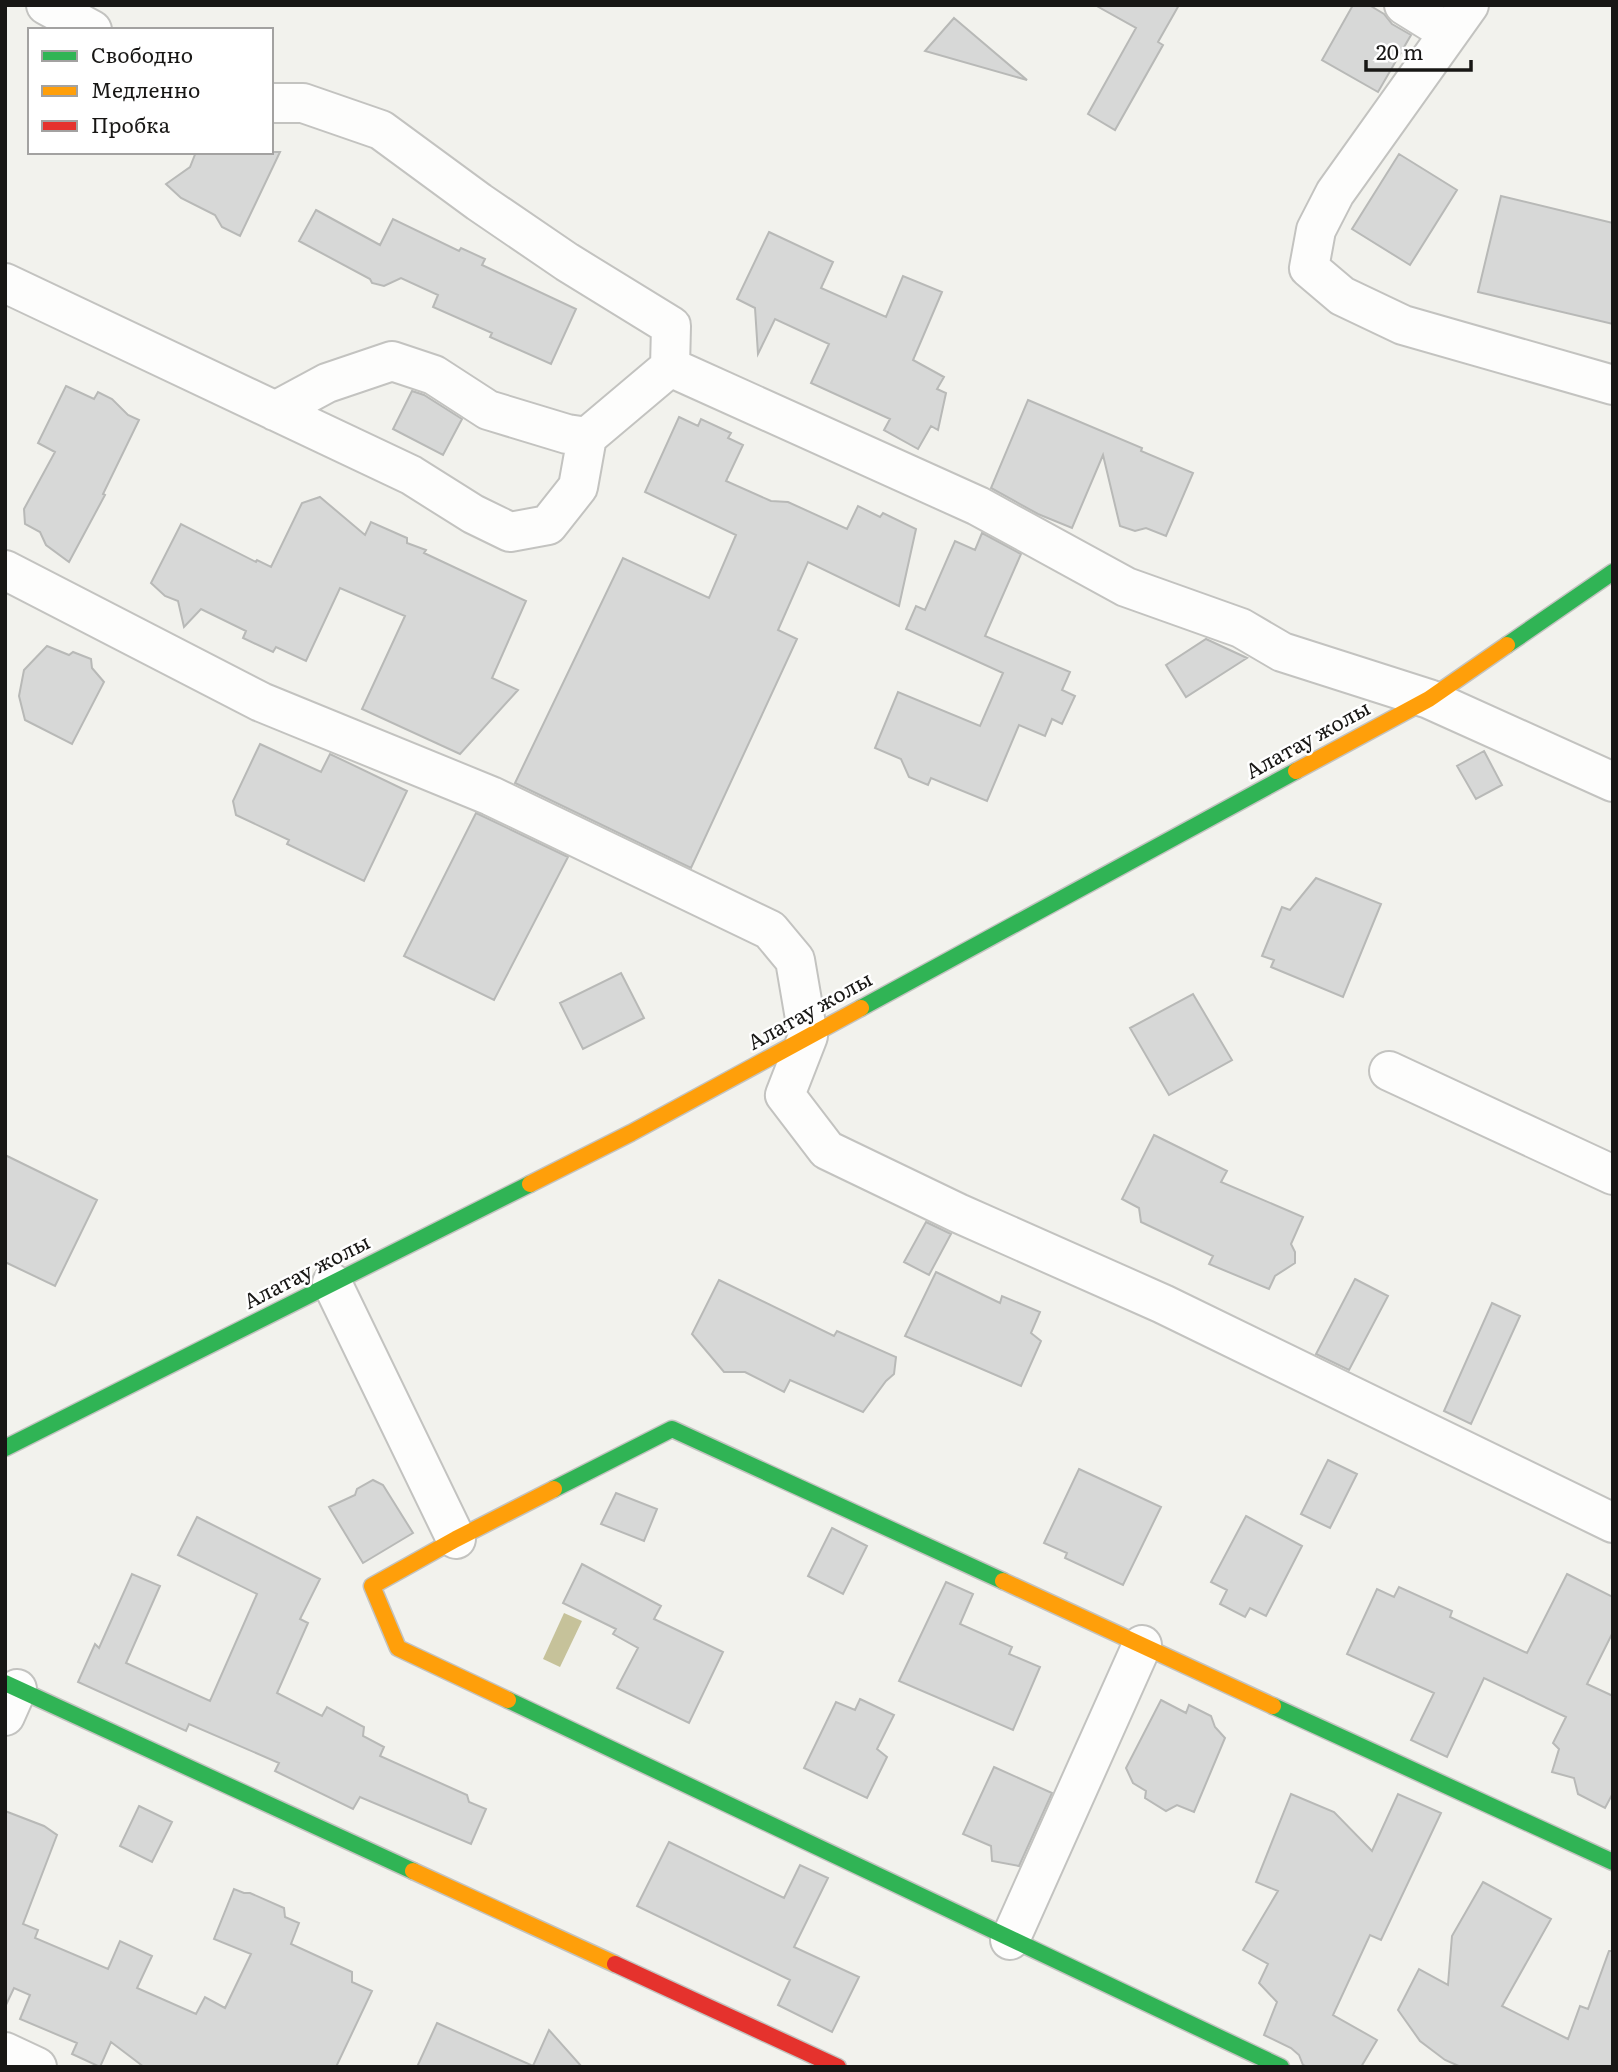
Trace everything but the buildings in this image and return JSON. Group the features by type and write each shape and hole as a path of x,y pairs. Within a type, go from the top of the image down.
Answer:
{"street":[{"path":"46,5 88,28"},
{"path":"1404,5 1459,19 1335,193 1316,230 1309,268 1342,296 1403,325 1613,385"},
{"path":"5,282 411,475 473,514 510,532 548,525 578,487 587,437 670,366 671,326 479,202 381,130 303,103 273,103"},
{"path":"275,411 327,383 392,361 433,375 488,410 567,434 587,437"},
{"path":"670,366 978,506 1126,587 1241,628 1282,652 1429,699 1613,782"},
{"path":"5,570 261,702 491,796 770,930 795,960 808,1036 785,1096 827,1150 958,1213 1163,1304 1613,1522"},
{"name":"Алатау жолы","path":"5,1448 631,1133 1429,699 1613,572"},
{"path":"1389,1071 1613,1175"},
{"path":"332,1283 456,1539"},
{"path":"1281,2067 398,1648 372,1586 456,1539 672,1429 1613,1862"},
{"path":"1010,1940 1142,1645"},
{"path":"9,1696 838,2067"},
{"path":"5,2052 37,2067"}],"shaded area":[{"path":"564,1613 582,1621 560,1667 543,1659"}],"traffic: fast":[{"path":"1507,645 1613,572"},
{"path":"861,1008 1296,771"},
{"path":"5,1448 530,1184"},
{"path":"554,1489 672,1429 1003,1581"},
{"path":"5,1683 413,1871"},
{"path":"508,1700 1281,2067"},
{"path":"1273,1706 1613,1862"}],"traffic: slow":[{"path":"1296,771 1429,699 1507,645"},
{"path":"530,1184 631,1133 861,1008"},
{"path":"508,1700 398,1648 372,1586 554,1489"},
{"path":"1003,1581 1273,1706"},
{"path":"413,1871 615,1964"}],"traffic: jam":[{"path":"615,1964 838,2067"}]}
